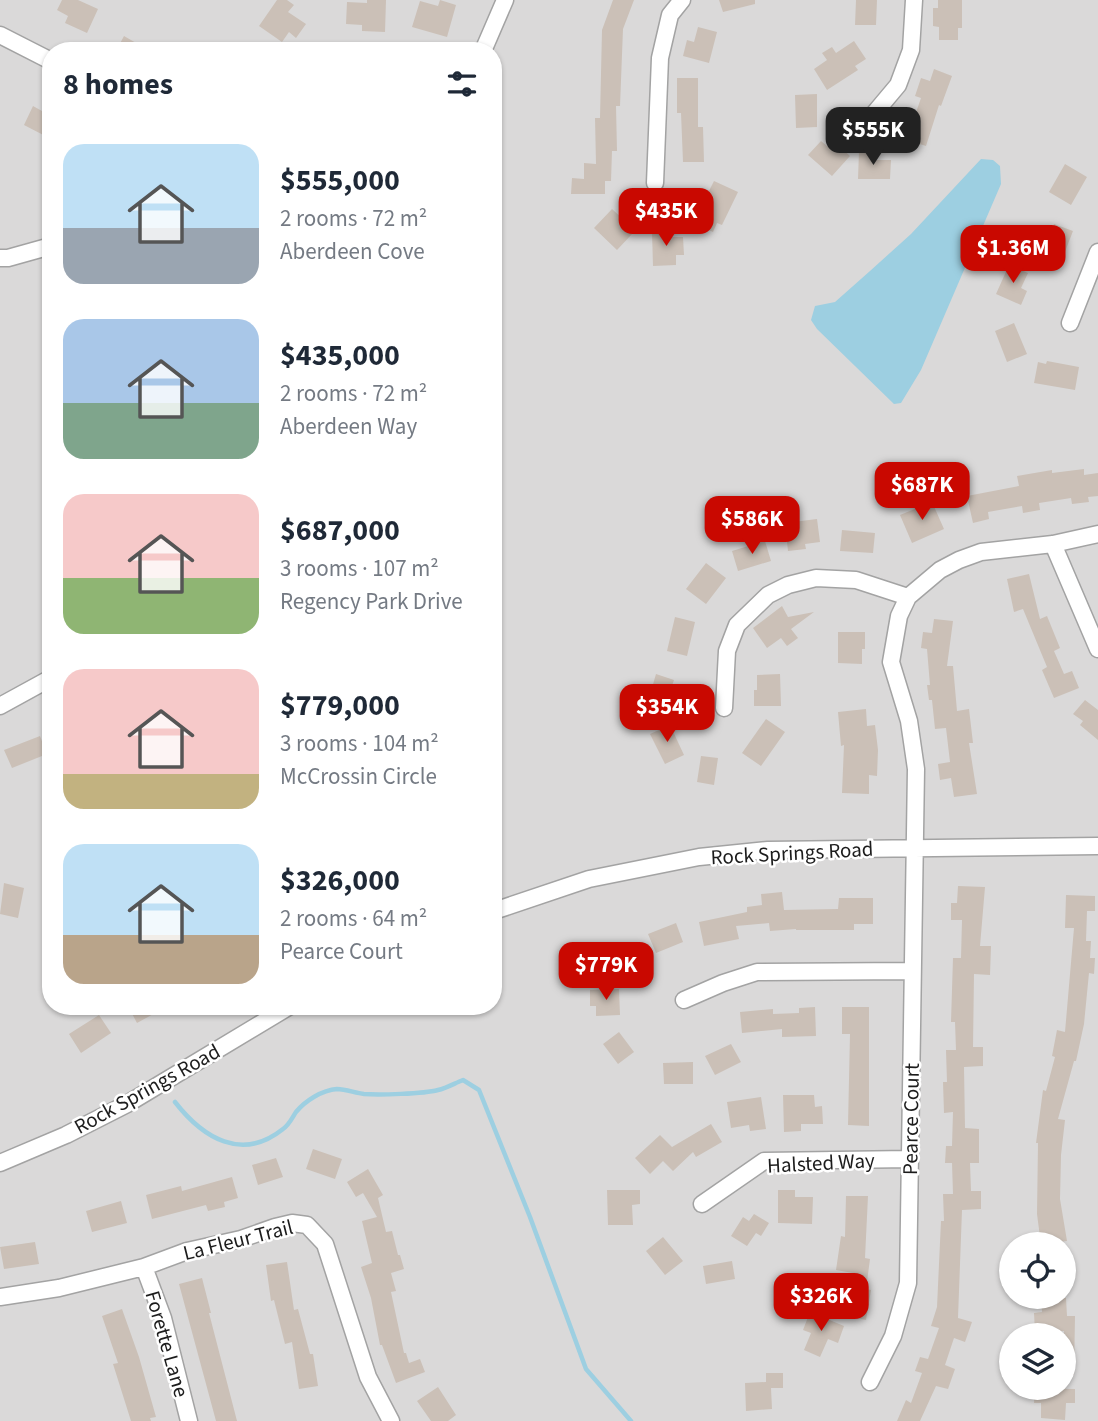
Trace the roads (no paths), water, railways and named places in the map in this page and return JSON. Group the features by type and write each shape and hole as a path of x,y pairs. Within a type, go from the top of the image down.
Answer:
{"street":[{"path":"487,42 505,0"},
{"path":"655,183 660,58 670,15 682,0"},
{"path":"872,116 898,85 911,50 914,0"},
{"path":"0,35 42,56"},
{"path":"0,258 42,249"},
{"path":"1070,323 1098,252"},
{"path":"724,708 727,651 737,625 768,595 788,585 816,578 856,580 908,597 940,570 981,552 1053,544 1098,534"},
{"path":"1053,544 1098,649"},
{"name":"Pearce Court","path":"870,1382 892,1336 908,1283 916,769 909,721 891,662 900,616 908,597"},
{"path":"0,706 42,682"},
{"name":"Rock Springs Road","path":"502,908 589,878 699,857 768,850 1098,846"},
{"path":"684,1000 757,972 912,971"},
{"name":"Rock Springs Road","path":"0,1163 66,1135 127,1104 275,1015"},
{"name":"Halsted Way","path":"702,1204 764,1161 910,1160"},
{"name":"La Fleur Trail","path":"0,1297 59,1288 144,1267 187,1251 241,1239 275,1227 292,1223 307,1224 325,1244 368,1377 391,1421"},
{"name":"Forette Lane","path":"144,1267 163,1318 188,1421"}],"water":[{"path":"981,159 993,160 1000,166 1001,184 921,370 901,403 894,404 817,329 811,320 815,306 835,302 911,234"}],"waterway":[{"path":"175,1102 186,1115 211,1135 224,1141 253,1144 268,1139 285,1127 304,1104 331,1090 364,1094 412,1093 438,1090 463,1080 479,1090 530,1217 586,1369 631,1421"}]}
